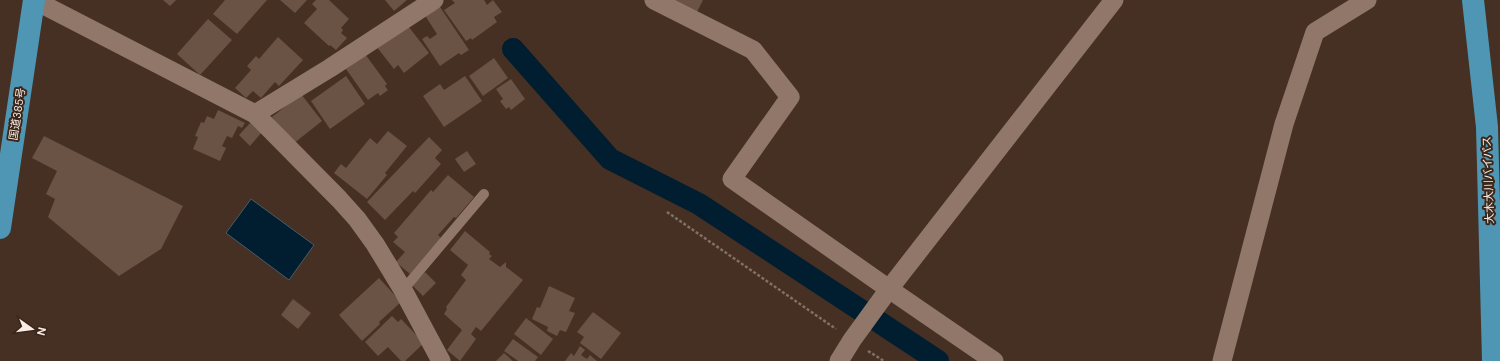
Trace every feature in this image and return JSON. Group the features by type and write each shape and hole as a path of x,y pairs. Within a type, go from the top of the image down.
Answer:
{"highway":[{"name":"国道385号","path":"0,228 34,0"},
{"name":"大木大川バイパス","path":"1473,0 1486,127 1493,361"}],"street":[{"path":"34,0 255,114 357,219 375,244 403,290 441,361"},
{"path":"255,114 330,68 434,0"},
{"path":"654,0 753,50 790,97 732,179 889,290 994,361"},
{"path":"839,361 852,340 889,290 1114,0"},
{"path":"1222,361 1284,124 1315,32 1368,0"}],"lane":[{"path":"403,290 484,194"}],"path":[{"path":"667,212 884,361"}],"water":[{"path":"251,199 314,245 289,280 226,233"}],"building":[{"path":"163,0 176,0 170,6"},
{"path":"225,0 267,0 237,34 213,14"},
{"path":"280,0 307,0 295,13"},
{"path":"316,0 329,0 349,19 341,28 343,30 341,33 347,38 336,50 330,45 329,46 304,23 317,9 312,4"},
{"path":"385,0 407,0 394,11"},
{"path":"452,0 484,0 487,5 493,0 502,12 494,17 497,22 472,40 471,38 466,41 444,10 455,3"},
{"path":"671,0 703,0 697,12"},
{"path":"438,4 469,50 461,55 459,53 440,66 422,39 427,36 430,39 437,34 424,14"},
{"path":"208,19 232,40 200,75 177,54"},
{"path":"405,22 429,53 404,73 398,65 394,69 376,46"},
{"path":"278,37 303,60 279,86 275,82 261,98 253,91 246,98 235,88 251,70 247,66 256,56 259,59"},
{"path":"365,54 387,84 385,86 388,90 380,96 378,93 368,100 346,69"},
{"path":"494,58 508,78 483,96 469,76"},
{"path":"346,76 365,104 330,129 311,101"},
{"path":"465,76 482,101 444,127 423,96 440,84 444,90"},
{"path":"511,79 525,99 511,110 509,107 506,109 500,101 503,99 496,89"},
{"path":"301,94 322,121 293,144 272,117"},
{"path":"218,110 245,123 242,128 238,126 232,138 227,136 222,146 226,148 220,161 193,149 198,137 195,136 201,122 204,123 207,116 214,119"},
{"path":"251,122 262,132 250,146 239,135"},
{"path":"388,131 407,146 385,173 387,175 367,199 334,173 341,164 346,168 370,138 377,144"},
{"path":"44,136 183,206 161,249 119,276 48,217 55,199 46,194 57,171 32,158"},
{"path":"429,137 442,150 435,158 441,164 415,193 413,191 385,220 367,202"},
{"path":"467,151 476,164 464,172 455,159"},
{"path":"448,175 474,197 456,218 454,217 438,235 441,238 410,274 396,262 405,252 393,242 398,237 394,233 431,190 433,192"},
{"path":"465,231 490,252 489,254 492,256 489,259 500,267 506,262 506,267 523,280 481,331 476,327 471,334 476,339 460,361 447,350 462,330 444,314 447,309 446,307 466,280 461,275 468,265 450,250"},
{"path":"425,272 436,283 423,296 412,285"},
{"path":"379,278 401,302 379,322 380,324 362,341 339,315"},
{"path":"549,286 575,298 569,311 575,313 566,332 560,330 557,336 547,331 548,327 532,319 537,307 540,308"},
{"path":"293,299 311,313 298,329 281,315"},
{"path":"593,312 621,333 601,359 580,343 584,337 577,332"},
{"path":"392,316 398,322 401,319 424,343 405,361 401,361 388,347 378,356 365,342"},
{"path":"526,318 553,339 541,355 514,334"},
{"path":"513,339 538,357 535,361 518,361 504,351"},
{"path":"580,346 585,350 581,355 587,359 590,355 597,361 565,361 571,353 574,356"},
{"path":"504,353 513,361 496,361"}],"waterway":[{"path":"513,49 610,159 699,204 862,311"},
{"path":"879,322 938,361"}]}
